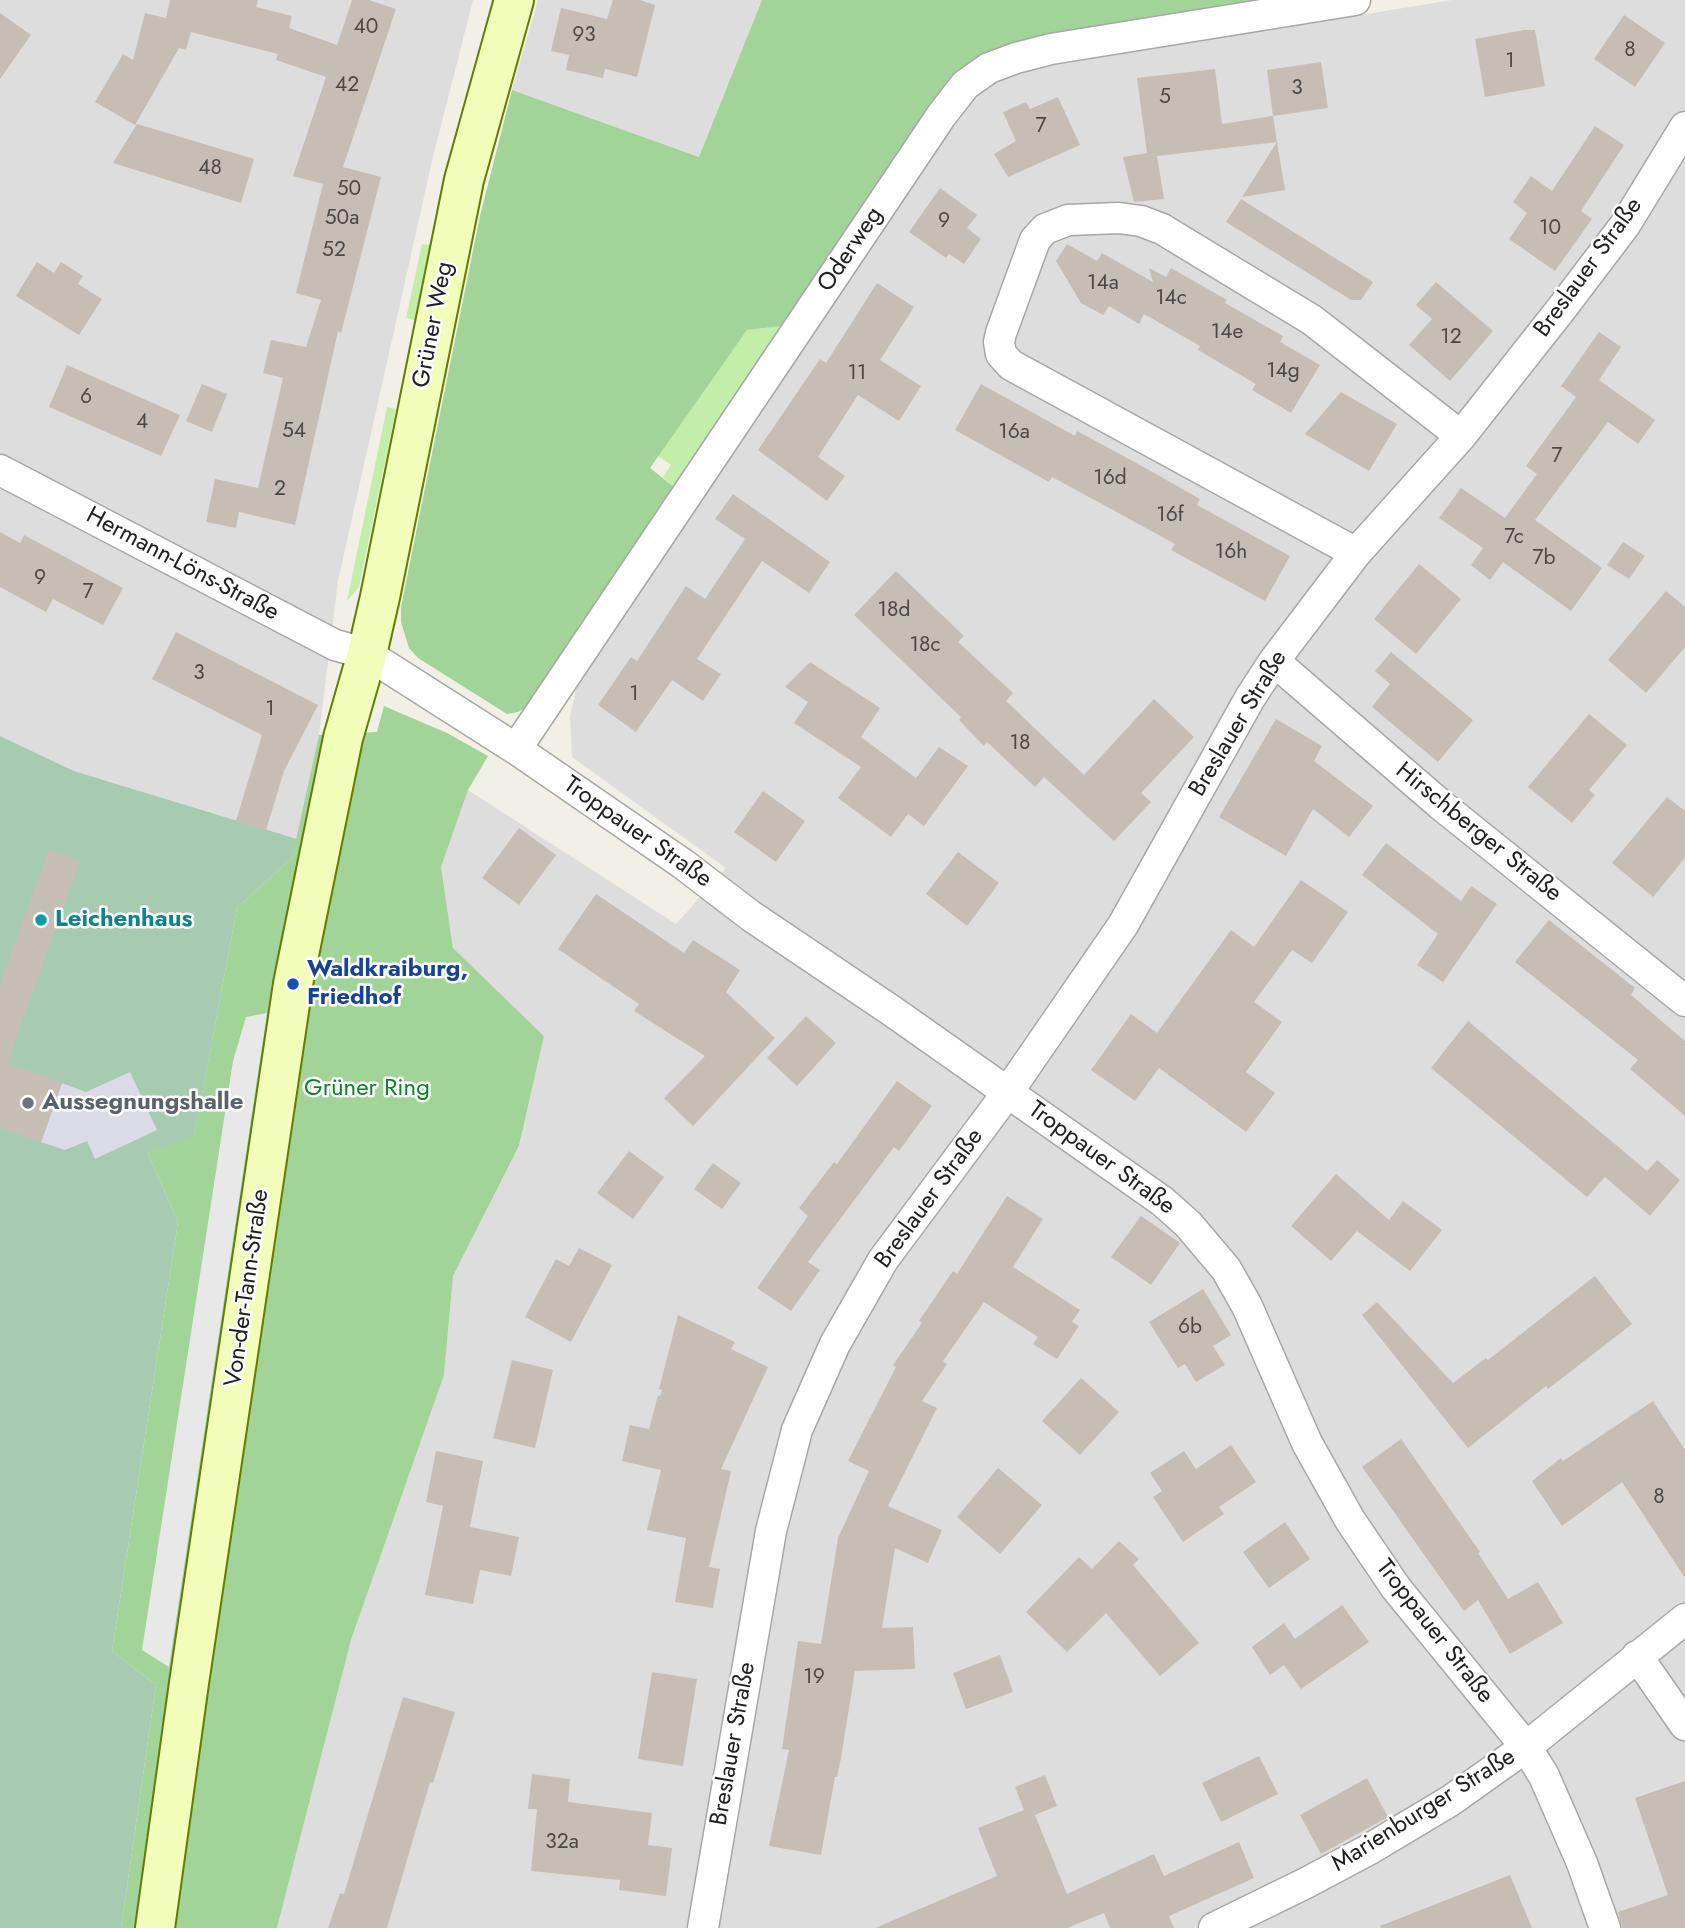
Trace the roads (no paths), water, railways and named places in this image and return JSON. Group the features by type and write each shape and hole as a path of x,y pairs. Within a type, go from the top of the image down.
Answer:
{"street":[{"name":"Grüner Weg","path":"367,654 464,180 514,0"},
{"name":"Oderweg","path":"516,749 941,116 965,85 989,68 1051,50 1355,0"},
{"name":"Breslauer Straße","path":"703,1928 771,1531 797,1430 835,1344 883,1260 1008,1092 1123,925 1250,698 1274,661 1356,553 1461,436 1625,225 1685,127"},
{"path":"1356,553 1011,365 1001,354 999,342 1035,240 1045,229 1069,220 1119,218 1141,221 1161,229 1312,320 1461,436"},
{"name":"Hermann-Löns-Straße","path":"0,470 335,645 367,654"},
{"name":"Troppauer Straße","path":"367,654 516,749 684,864 751,916 1162,1201 1188,1224 1226,1269 1247,1306 1307,1443 1350,1520 1396,1588 1526,1747 1544,1776 1605,1928"},
{"name":"Von-der-Tann-Straße","path":"155,1928 293,984 343,738 367,654"},
{"name":"Hirschberger Straße","path":"1274,661 1441,805 1685,1001"},
{"name":"Marienburger Straße","path":"1214,1928 1306,1884 1450,1801 1526,1747 1685,1619"},
{"path":"1637,1656 1685,1724"}],"place":[{"name":"Leichenhaus","path":"41,920"},
{"name":"Waldkraiburg, Friedhof","path":"293,984"},
{"name":"Aussegnungshalle","path":"28,1103"}],"park label":[{"name":"Grüner Ring","path":"367,1089"}]}
